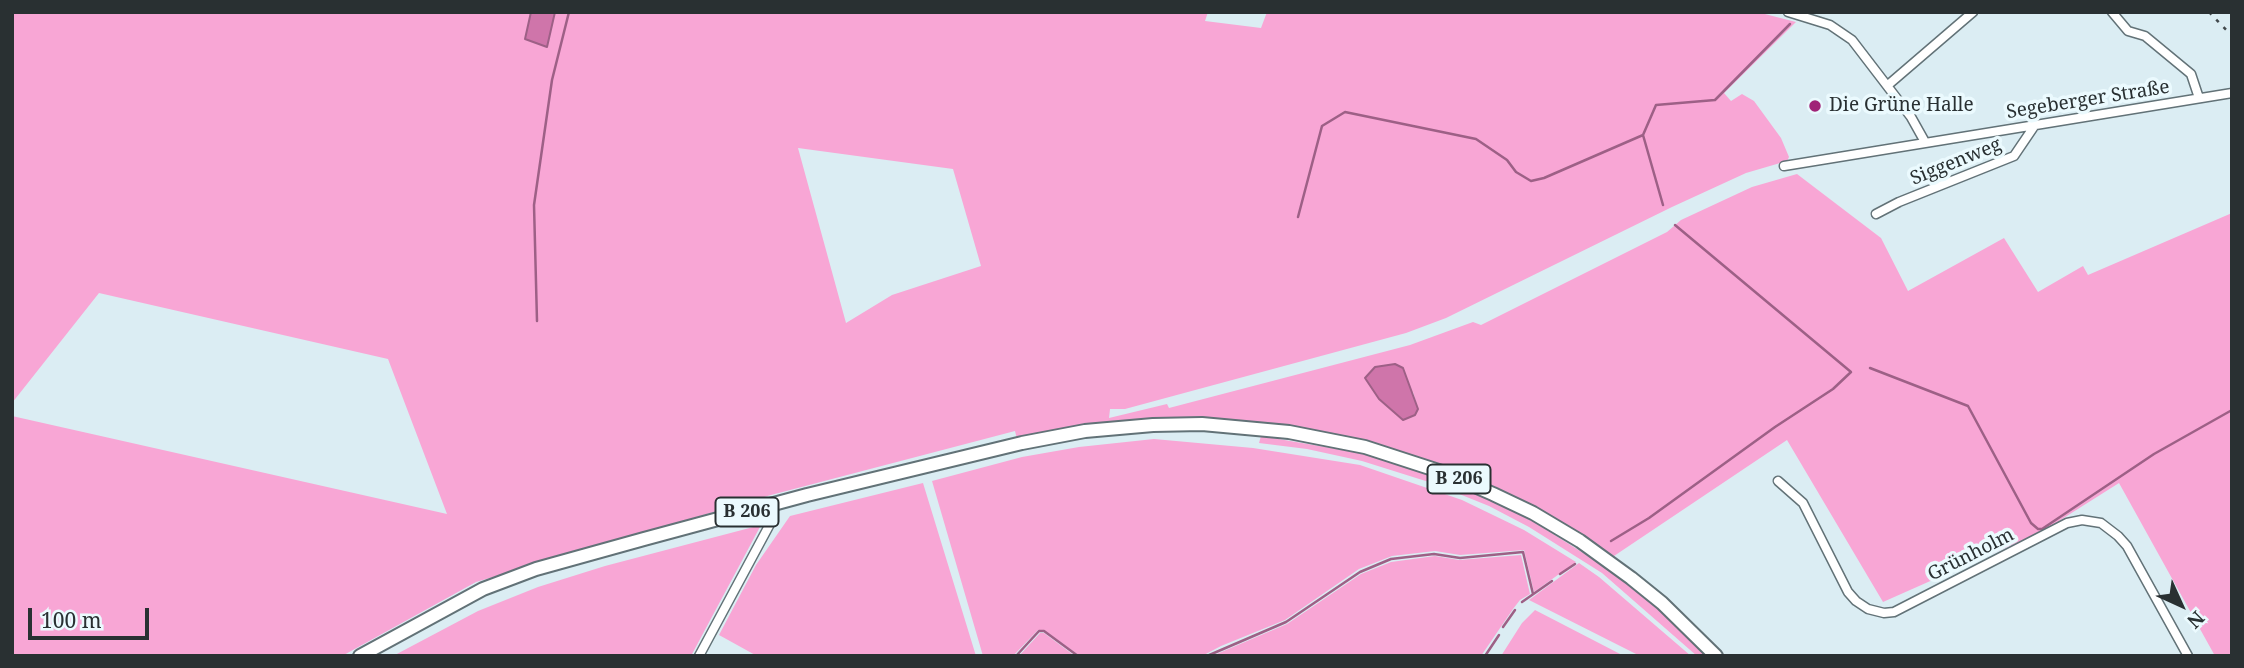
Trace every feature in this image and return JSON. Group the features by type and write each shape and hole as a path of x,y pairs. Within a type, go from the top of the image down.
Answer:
{"main road":[{"name":"B 206","path":"360,656 482,589 536,569 775,503 1022,443 1085,431 1202,424 1289,432 1342,442 1445,473 1533,513 1580,541 1662,603 1716,656"}],"street":[{"path":"1788,12 1830,25 1852,40 1888,85 1925,142"},
{"path":"1888,85 1973,12"},
{"path":"2112,12 2129,31 2145,36 2191,74 2199,98"},
{"name":"Segeberger Straße","path":"1784,166 2232,93"},
{"name":"Siggenweg","path":"1877,214 1899,202 2014,156 2035,125"},
{"name":"Grünholm","path":"1778,481 1803,503 1848,592 1868,609 1884,613 1894,612 2067,523 2093,520 2109,527 2127,546 2188,656"},
{"path":"699,656 770,524 775,503"},
{"name":"Grünholm","path":"2181,642 2193,656"}],"shaded area":[{"path":"12,12 1208,12 1205,21 1261,28 1267,12 1757,12 1796,22 1724,93 1731,101 1742,94 1754,101 1781,138 1789,157 1787,161 1746,173 1672,207 1446,318 1406,333 1125,409 1110,409 1109,418 1167,404 1169,408 1410,345 1473,322 1481,325 1667,232 1681,220 1752,187 1797,174 1881,238 1908,291 2004,238 2038,292 2083,266 2088,275 2232,213 2232,656 2215,656 2119,483 2043,531 1883,602 1787,440 1614,556 1529,504 1443,465 1364,440 1241,421 1177,419 1017,439 1015,431 771,495 476,582 342,656 12,656 12,416 447,514 388,359 99,293 12,403","holes":["798,148 953,169 981,266 892,295 846,323","1413,392 1418,409 1415,415 1403,420 1379,399"]},
{"path":"531,12 555,12 547,47 525,39"},
{"path":"1395,364 1403,368 1418,409 1415,415 1403,420 1379,399 1365,378 1375,367"},
{"path":"1261,436 1366,454 1433,475 1494,502 1534,522 1607,568 1658,609 1708,656 1697,656 1602,573 1529,527 1489,506 1432,483 1362,461 1307,449 1259,443"},
{"path":"1154,439 1253,448 1360,465 1462,500 1524,530 1576,562 1534,592 1524,550 1460,555 1435,551 1392,556 1359,569 1285,620 1202,656 1080,656 1044,630 1038,630 1013,656 983,656 932,481 1022,457 1079,447"},
{"path":"923,483 976,656 757,656 719,635 756,565 790,516"},
{"path":"761,525 691,656 393,656 478,611 538,587 605,566"},
{"path":"1521,555 1530,594 1520,600 1481,656 1212,656 1287,624 1361,574 1391,562 1435,556 1459,560"},
{"path":"1579,563 1691,656 1640,656 1529,600"},
{"path":"1535,610 1624,656 1501,656 1522,623"},
{"path":"1040,633 1044,633 1075,656 1019,656"}],"waterway":[{"path":"537,321 534,205 552,80 569,12"},
{"path":"1663,205 1643,135 1656,105 1715,100 1790,24"},
{"path":"1298,217 1322,126 1345,112 1476,139 1507,160 1516,172 1531,181 1544,178 1643,135"},
{"path":"1611,541 1649,518 1775,427 1833,389 1851,372 1675,225"},
{"path":"1870,368 1968,406 2031,523 2038,529 2042,529 2154,454 2232,410"},
{"path":"1207,656 1286,622 1360,572 1391,559 1434,554 1460,558 1523,552 1533,594"},
{"path":"1560,574 1575,564"},
{"path":"1522,602 1552,581"},
{"path":"1503,627 1515,610"},
{"path":"1016,656 1039,631 1044,631 1078,656"},
{"path":"1485,656 1499,635"}],"railway":[{"path":"2209,12 2232,36"}],"place":[{"name":"Die Grüne Halle","path":"1815,106"}]}
